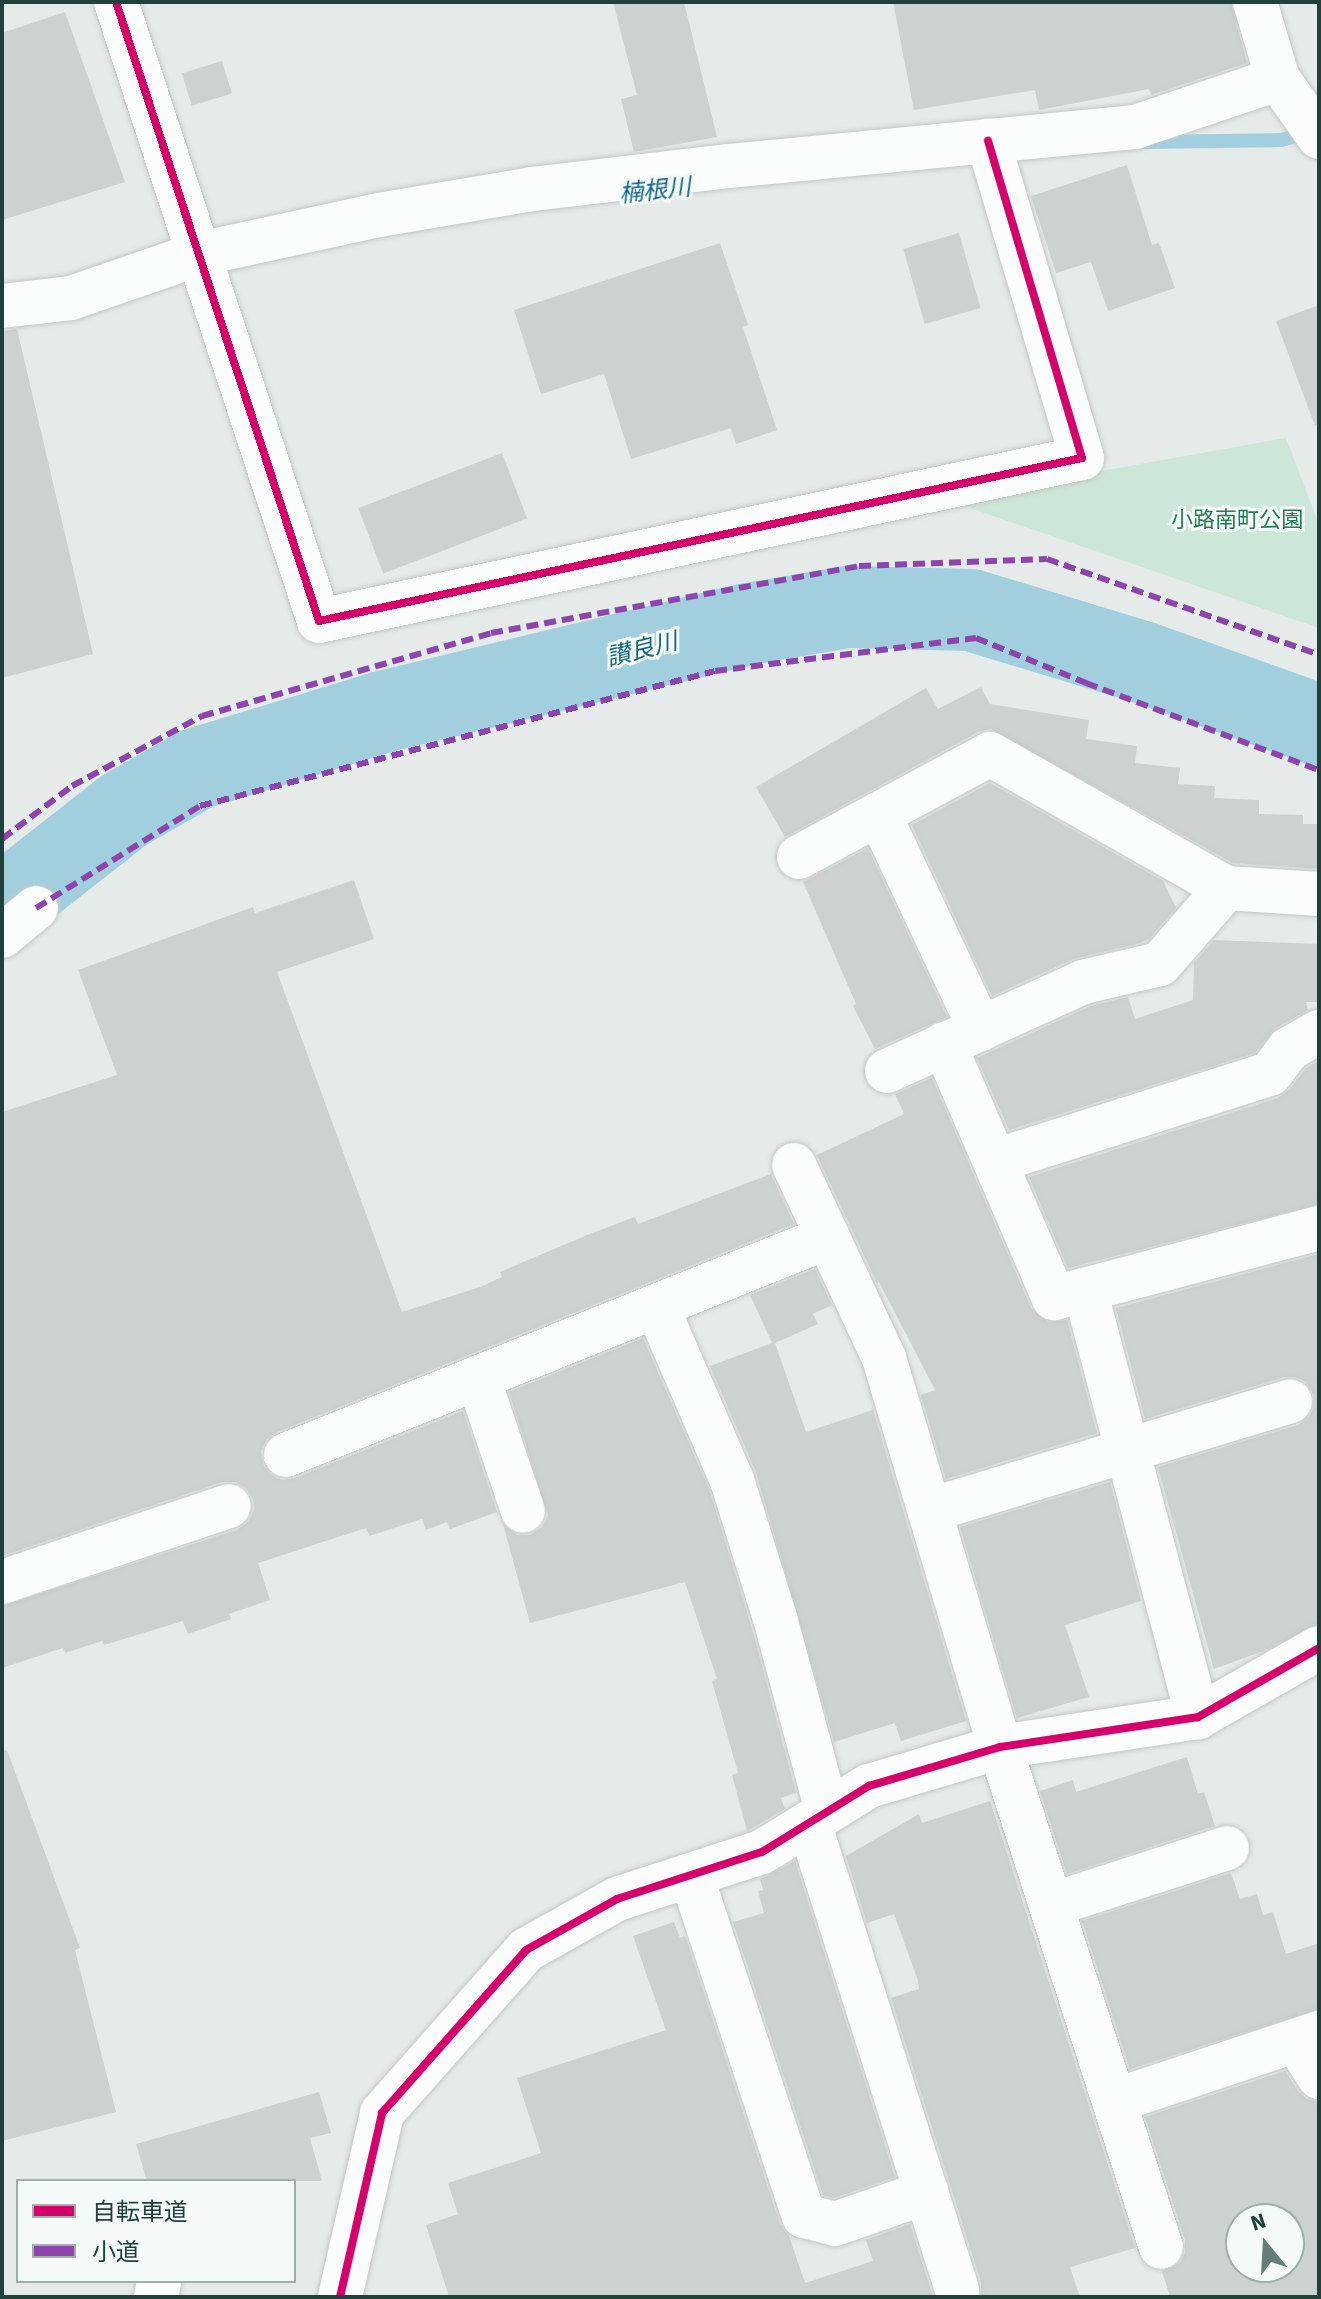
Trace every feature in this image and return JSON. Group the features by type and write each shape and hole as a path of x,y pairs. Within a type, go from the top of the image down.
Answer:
{"street":[{"path":"116,2 319,621 1082,458 988,141"},
{"path":"1255,2 1278,79 1319,137"},
{"path":"2,306 71,298 199,254 379,215 532,189 1135,127 1278,79"},
{"path":"799,857 990,754 1226,888 1319,894"},
{"path":"879,814 962,1036 995,1161 1054,1298 1319,1228"},
{"path":"887,1071 1083,982 1160,964 1226,888"},
{"path":"2,936 36,908"},
{"path":"995,1161 1270,1074 1289,1049 1319,1032"},
{"path":"794,1165 884,1358 1000,1747 1161,2247"},
{"path":"286,1455 828,1237"},
{"path":"1085,1290 1198,1717"},
{"path":"657,1307 732,1480 775,1618 818,1817 957,2290"},
{"path":"478,1378 523,1511"},
{"path":"930,1510 1290,1401"},
{"path":"2,1582 229,1506"},
{"path":"340,2297 382,2113 526,1950 617,1899 762,1852 869,1786 1000,1747 1198,1717 1319,1648"},
{"path":"1051,1905 1227,1848"},
{"path":"691,1875 804,2216 835,2224 927,2192"},
{"path":"1114,2101 1308,2037 1319,2077"}],"green space":[{"name":"小路南町公園","path":"1286,438 1319,525 1319,628 944,499"}],"building":[{"path":"613,2 684,2 717,137 634,152 621,99 637,95"},
{"path":"893,2 1231,2 1247,63 1151,95 1149,89 1039,110 1035,90 914,110"},
{"path":"65,12 125,182 2,220 2,33"},
{"path":"222,61 232,94 192,106 182,73"},
{"path":"1127,165 1152,245 1159,243 1175,288 1108,311 1091,262 1056,273 1031,196"},
{"path":"959,233 980,308 925,324 903,249"},
{"path":"720,243 748,325 743,327 777,430 736,444 731,428 631,459 604,374 541,394 514,310"},
{"path":"1319,305 1319,425 1315,426 1276,321"},
{"path":"17,329 93,654 2,678 2,331"},
{"path":"502,453 527,518 383,574 358,508"},
{"path":"981,687 990,704 1089,720 1086,739 1137,746 1135,763 1180,768 1178,784 1215,786 1214,798 1259,800 1259,814 1303,815 1303,824 1319,824 1319,869 1233,863 991,729 978,732 785,837 756,787 926,688 938,709"},
{"path":"990,783 1163,881 1176,908 1150,938 1140,943 1073,959 992,996 912,825"},
{"path":"868,848 947,1017 875,1049 853,1006 856,1004 803,882"},
{"path":"354,880 374,939 277,972 402,1312 480,1287 502,1277 500,1272 592,1233 635,1217 638,1224 771,1174 794,1224 277,1432 267,1439 261,1451 263,1464 270,1474 282,1480 295,1478 463,1411 497,1512 450,1529 447,1522 426,1530 422,1519 369,1536 366,1528 258,1563 270,1600 229,1614 231,1619 188,1634 183,1621 104,1645 102,1641 65,1653 63,1648 2,1668 2,1606 237,1530 248,1522 254,1510 253,1499 246,1488 235,1482 222,1482 2,1556 2,1112 117,1075 78,970 253,907 255,913"},
{"path":"1214,940 1319,944 1319,1002 1306,1002 1308,1010 1276,1028 1255,1053 1009,1130 977,1058 1091,1006 1128,997 1135,1019 1193,1000 1194,963"},
{"path":"1317,1062 1319,1204 1068,1268 1029,1177 1278,1098 1290,1089 1306,1068"},
{"path":"932,1078 1031,1308 1048,1322 1067,1320 1097,1433 946,1479 921,1395 935,1390 877,1283 817,1155 904,1114 895,1094"},
{"path":"1319,1254 1319,1623 1266,1650 1214,1669 1158,1467 1298,1425 1309,1417 1314,1406 1314,1395 1306,1382 1295,1377 1284,1377 1145,1419 1116,1308"},
{"path":"815,1269 832,1305 813,1314 818,1324 775,1343 806,1432 873,1410 966,1721 901,1741 895,1723 834,1742 756,1472 710,1366 772,1343 750,1295"},
{"path":"643,1338 709,1489 751,1625 796,1793 781,1798 785,1809 747,1831 732,1775 738,1773 712,1681 717,1679 685,1582 530,1623 503,1524 517,1535 530,1535 542,1527 548,1515 509,1392"},
{"path":"1110,1482 1141,1601 1065,1625 1089,1697 1017,1718 960,1527"},
{"path":"7,1750 80,1948 75,1950 116,2112 2,2141 2,1751"},
{"path":"1187,1757 1198,1794 1204,1792 1215,1826 1067,1874 1040,1791 1073,1780 1076,1792"},
{"path":"990,1801 1135,2248 1070,2267 1080,2297 981,2297 981,2282 891,1998 919,1989 918,1981 894,1914 867,1923 846,1856 919,1814 922,1823"},
{"path":"795,1861 895,2177 834,2198 823,2195 733,1922 764,1913 758,1891 763,1890 760,1879"},
{"path":"1231,1873 1240,1899 1257,1894 1263,1915 1273,1912 1286,1954 1319,1943 1319,2009 1130,2069 1082,1921"},
{"path":"674,1922 680,1938 685,1936 780,2224 789,2236 805,2283 873,2261 866,2240 910,2224 933,2297 449,2297 426,2225 458,2214 448,2183 541,2153 517,2078 666,2030 633,1936"},
{"path":"1285,2071 1298,2091 1307,2099 1319,2102 1319,2297 1170,2297 1162,2271 1180,2263 1185,2253 1185,2240 1145,2117"},
{"path":"319,2092 331,2133 310,2138 322,2181 146,2179 136,2144"}],"waterway":[{"name":"楠根川","path":"1145,142 1281,140 1311,132"},
{"name":"讃良川","path":"2,906 123,811 196,769 382,712 749,624 847,607 971,610 1145,663 1319,725"}],"marked path":[{"path":"2,839 72,786 202,716 491,633 859,566 1047,559 1319,655"},
{"path":"36,908 200,806 715,671 976,638 1086,683 1319,770"}],"cycle path":[{"path":"116,2 319,621 1082,458 988,141"},
{"path":"340,2297 382,2113 526,1950 617,1899 762,1852 869,1786 1000,1747 1198,1717 1319,1648"}]}
